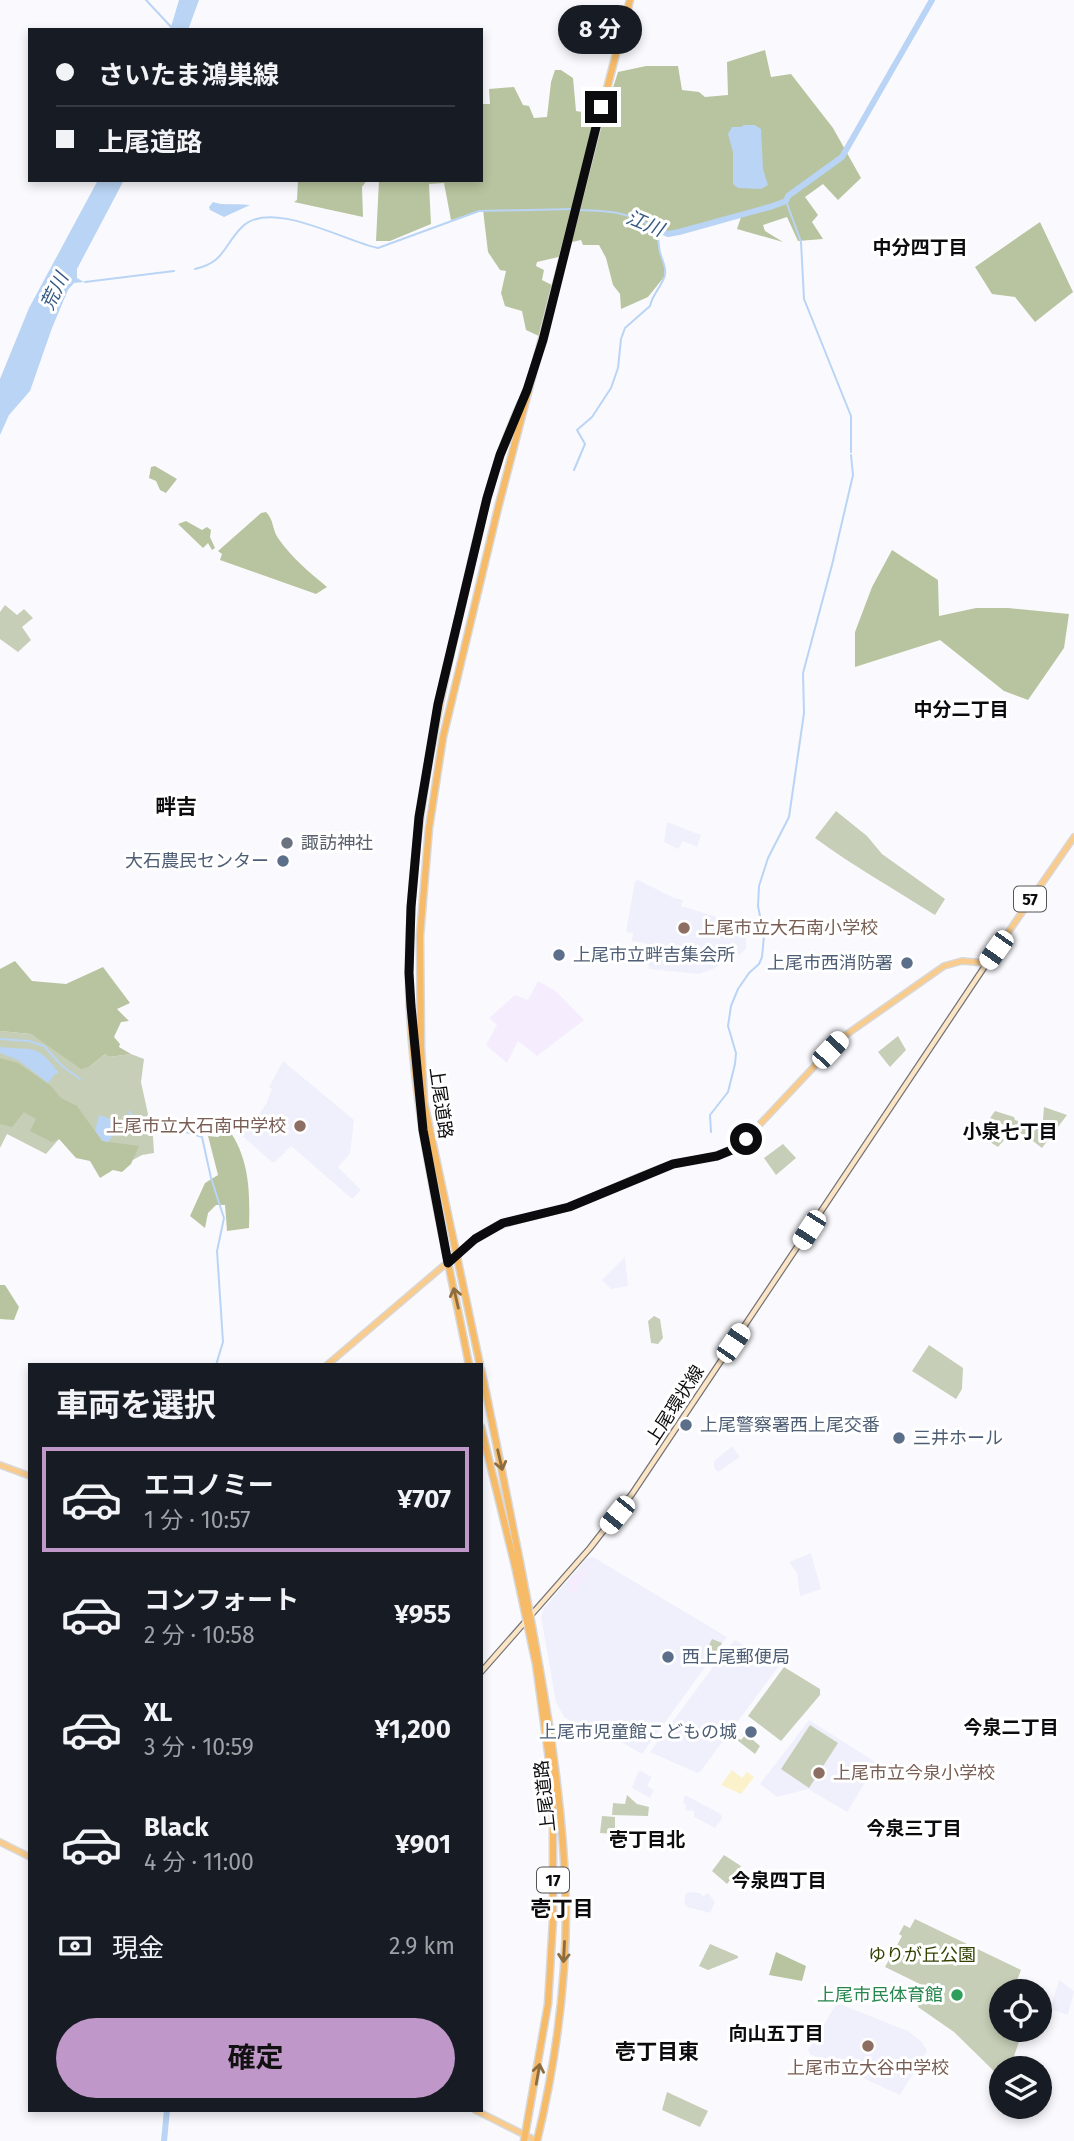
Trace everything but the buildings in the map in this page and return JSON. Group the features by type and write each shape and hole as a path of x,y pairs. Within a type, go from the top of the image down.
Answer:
{"highway":[{"name":"上尾道路","path":"480,1363 425,1102 420,1034 421,910 429,828 443,737 527,390 557,284 628,0"},
{"name":"上尾道路","path":"469,1363 423,1130 412,1032 409,973 414,859 433,732 460,610 500,455 527,390"},
{"name":"上尾道路","path":"483,1377 549,1714 560,1801 566,1909 557,2039 537,2141"},
{"name":"上尾道路","path":"483,1435 529,1617 552,1782 553,1920 548,2004 525,2138"}],"main road":[{"name":"57","path":"987,963 1074,837"},
{"path":"329,1363 484,1233 503,1223 569,1207 668,1166 709,1159 726,1153 746,1139 850,1030 944,966 962,961 987,963"},
{"name":"上尾環状線","path":"483,1670 590,1548 632,1494 987,963"},
{"path":"0,1465 28,1475"},
{"path":"0,1842 28,1856"},
{"path":"479,2112 525,2138 537,2141"}],"shaded area":[{"path":"667,822 701,835 697,847 683,841 678,849 664,842"},
{"name":"上尾市立大石南小学校","path":"635,881 683,900 681,906 740,924 746,936 746,948 742,953 699,974 649,969 646,943 632,941 633,933 626,932"},
{"path":"538,981 557,992 584,1020 537,1056 518,1041 507,1063 486,1045 497,1025 489,1018 515,995 528,1000"},
{"name":"上尾市立大石南中学校","path":"283,1061 354,1120 350,1154 338,1167 361,1190 352,1199 291,1146 272,1162 240,1134 266,1104 272,1089 269,1087"},
{"path":"625,1257 628,1286 611,1289 602,1280"},
{"path":"732,1446 740,1457 718,1472 714,1468 714,1461"},
{"path":"811,1553 821,1589 800,1596 797,1573 789,1562"},
{"path":"593,1557 727,1637 642,1754 612,1737 617,1727 610,1723 602,1738 564,1717 556,1702 541,1617 545,1607 587,1558"},
{"path":"587,1564 591,1566 574,1594 567,1591 571,1584 567,1582 577,1572 581,1574"},
{"path":"735,1640 779,1666 700,1772 650,1752 724,1652"},
{"name":"上尾市立今泉小学校","path":"809,1720 877,1763 847,1812 808,1789 777,1797 760,1784"},
{"path":"638,1772 652,1777 647,1786 654,1790 650,1798 632,1788"},
{"path":"685,1795 721,1814 722,1819 715,1828 694,1817 694,1811 685,1810"},
{"path":"686,1893 703,1896 708,1893 715,1902 710,1913 687,1907 684,1902"},
{"path":"1059,1980 1074,1991 1068,2015 1052,2010"},
{"name":"上尾市立大谷中学校","path":"837,2003 908,2031 922,2042 927,2051 900,2095 810,2054 808,2050"}],"green space":[{"path":"765,50 771,77 791,74 833,128 861,178 838,200 823,184 805,197 818,215 812,222 823,239 798,241 787,217 763,225 765,231 783,242 737,229 741,217 737,215 686,231 666,232 658,229 664,277 648,297 621,309 620,294 613,285 606,258 599,245 583,245 581,240 568,243 567,255 537,262 536,266 544,270 542,280 554,286 541,337 526,330 522,311 505,306 501,293 506,271 500,270 488,252 483,210 451,220 444,183 429,184 431,224 390,241 376,241 379,182 483,182 483,104 490,104 489,89 514,87 523,105 529,106 534,118 547,117 551,82 555,70 561,70 573,78 576,111 604,116 618,72 646,66 678,66 682,90 699,92 705,97 728,95 727,62"},
{"path":"298,182 366,182 362,187 363,217 294,202 297,200"},
{"path":"1040,222 1073,292 1035,322 1015,297 992,294 975,267"},
{"path":"155,466 177,479 166,493 160,490 156,481 149,478 151,467"},
{"path":"266,512 283,545 327,587 316,594 220,560 222,554 218,551 261,513"},
{"path":"186,521 202,530 207,527 211,530 210,537 215,548 212,550 208,543 203,548 178,524"},
{"path":"892,550 938,580 939,616 976,608 1069,614 1064,648 1028,700 1004,691 940,640 855,667 855,632 872,587"},
{"path":"5,605 17,615 24,609 33,618 22,627 31,640 18,652 0,639 0,612"},
{"path":"836,811 867,836 882,854 945,899 935,915 815,838"},
{"path":"15,961 32,981 66,984 103,967 130,1003 117,1009 129,1021 121,1022 114,1037 120,1044 119,1047 131,1054 109,1057 105,1054 89,1067 81,1069 31,1034 0,1031 0,969"},
{"path":"0,1031 31,1034 89,1067 105,1054 109,1057 131,1054 144,1059 141,1082 154,1153 131,1161 59,1139 46,1154 7,1134 0,1148"},
{"path":"898,1036 906,1050 890,1067 878,1052"},
{"path":"0,1058 18,1063 51,1086 61,1098 77,1106 102,1141 139,1146 131,1164 122,1172 113,1170 100,1178 90,1161 76,1158 59,1139 52,1142 30,1131 36,1119 24,1112 12,1127 0,1124"},
{"path":"1044,1107 1067,1115 1042,1148 1029,1138 1043,1120"},
{"path":"995,1111 1034,1126 1026,1136 990,1118"},
{"path":"987,1121 1003,1129 999,1137 1004,1140 998,1147 980,1136"},
{"path":"229,1130 245,1165 249,1190 249,1228 227,1231 225,1205 216,1205 208,1213 205,1228 190,1216 205,1183 218,1175 208,1136 218,1137"},
{"path":"783,1144 796,1158 776,1175 764,1158"},
{"path":"0,1285 5,1285 19,1307 14,1320 0,1319"},
{"path":"654,1316 660,1319 663,1338 658,1344 651,1343 648,1321"},
{"path":"929,1345 963,1368 962,1389 956,1399 912,1371"},
{"path":"712,1639 722,1643 709,1662 705,1654"},
{"path":"784,1667 820,1689 820,1695 781,1741 748,1716"},
{"path":"810,1725 838,1743 809,1788 781,1769"},
{"path":"746,1734 760,1746 755,1754 733,1737 734,1735 741,1740"},
{"path":"627,1795 637,1804 649,1807 648,1816 612,1815 613,1803 625,1804"},
{"path":"602,1816 615,1817 615,1834 600,1833"},
{"path":"724,1855 741,1866 727,1884 712,1871"},
{"name":"ゆりが丘公園","path":"915,1919 1021,1970 1018,1979 989,1979 989,2042 1019,2042 1014,2056 989,2056 989,2066 954,2032 918,2007 926,1987 885,1967 902,1936 899,1934 904,1925 910,1928"},
{"path":"710,1944 738,1958 708,1970 699,1966"},
{"path":"776,1952 806,1966 802,1981 769,1975"},
{"path":"667,2092 708,2111 700,2127 662,2110"}],"sand":[{"path":"732,1770 742,1778 747,1772 754,1777 741,1794 721,1785"}],"water":[{"path":"179,0 199,0 189,28 171,28"},
{"path":"755,125 761,129 763,169 768,185 761,189 738,188 733,184 733,152 728,134 732,127"},
{"name":"荒川","path":"97,182 123,182 77,269 77,278 84,282 74,283 68,290 30,391 9,415 0,435 0,379 29,308"},
{"path":"213,202 250,205 224,217 210,210"},
{"path":"0,1047 39,1052 59,1073 48,1083 18,1060 0,1053"},
{"path":"99,1115 119,1122 114,1124 114,1134 108,1142 103,1141 95,1131"}],"waterway":[{"path":"146,0 172,28"},
{"name":"江川","path":"658,230 668,234 679,232 786,201 788,196 842,157 932,0"},
{"path":"786,201 801,242 804,299 851,416 851,452"},
{"name":"江川","path":"195,269 218,258 242,227 255,219 289,219 378,248 479,211 573,209"},
{"path":"574,470 585,444 577,430 592,417 611,388 618,368 625,328 650,306 664,279 665,271 659,250 658,229 619,214 578,210"},
{"name":"江川","path":"85,282 174,271"},
{"path":"711,1132 710,1115 728,1092 735,1064 736,1053 728,1026 731,1006 738,989 762,957 764,936 758,906 759,886 768,858 789,817 804,713 803,673 853,475 851,455"},
{"path":"0,1039 29,1041 44,1046 61,1065 80,1079"},
{"path":"129,1112 134,1117 154,1119 163,1125 202,1137 224,1218 217,1251 223,1342 217,1363"},
{"path":"164,2141 167,2112"}],"place":[{"name":"諏訪神社","path":"287,843"},
{"name":"大石農民センター","path":"283,861"},
{"name":"上尾市立大石南小学校","path":"684,928"},
{"name":"上尾市立畔吉集会所","path":"559,955"},
{"name":"上尾市西消防署","path":"907,963"},
{"name":"上尾市立大石南中学校","path":"300,1126"},
{"name":"上尾警察署西上尾交番","path":"686,1425"},
{"name":"三井ホール","path":"899,1438"},
{"name":"西上尾郵便局","path":"668,1657"},
{"name":"上尾市児童館こどもの城","path":"751,1732"},
{"name":"上尾市立今泉小学校","path":"819,1773"},
{"name":"上尾市民体育館","path":"957,1995"},
{"name":"上尾市立大谷中学校","path":"868,2046"}],"district":[{"name":"中分四丁目","path":"920,247"},
{"name":"中分二丁目","path":"961,709"},
{"name":"畔吉","path":"176,807"},
{"name":"小泉七丁目","path":"1010,1131"},
{"name":"今泉二丁目","path":"1011,1727"},
{"name":"今泉三丁目","path":"914,1828"},
{"name":"壱丁目北","path":"647,1839"},
{"name":"今泉四丁目","path":"779,1880"},
{"name":"壱丁目","path":"562,1909"},
{"name":"向山五丁目","path":"776,2033"},
{"name":"壱丁目東","path":"657,2052"}],"route":[{"path":"601,107 543,340 527,390 500,455 487,498 438,704 419,817 414,859 409,973 413,1045 430,1174 448,1263 475,1239 503,1223 569,1207 673,1164 709,1159 734,1149 746,1139"}]}
